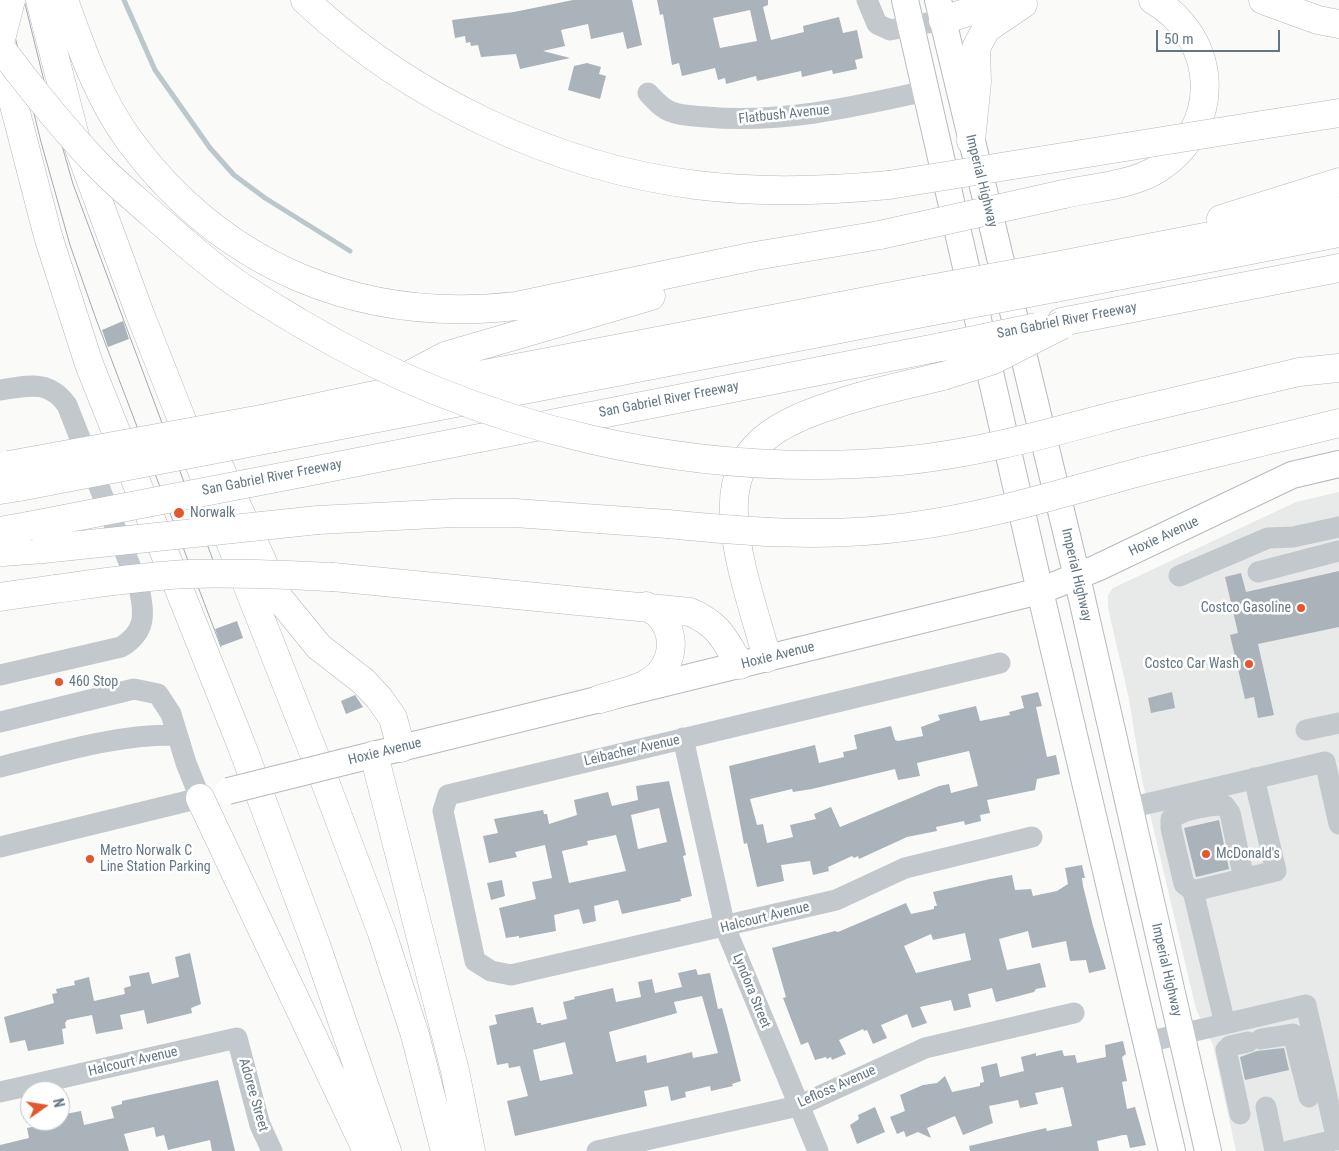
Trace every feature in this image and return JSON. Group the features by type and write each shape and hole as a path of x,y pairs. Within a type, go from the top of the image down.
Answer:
{"highway":[{"path":"12,0 0,45 34,93 98,166 222,273 344,349 414,383 486,410 562,432 644,451 730,462 811,465 901,461 971,451 1117,414 1299,372 1339,368"},
{"path":"40,0 76,140 144,323 324,780 382,933 415,1035 445,1151"},
{"path":"64,0 81,49 104,98 128,139 156,173 189,206 256,257 294,276 330,290 405,307 478,310 516,306 756,256 880,235"},
{"path":"305,0 359,44 413,82 454,106 504,131 565,155 636,175 696,185 776,191 889,185 1339,113"},
{"path":"370,396 445,356 490,342 758,266 880,235 1136,178 1156,170 1192,134 1202,115 1205,94 1204,72 1200,53 1178,18 1153,0"},
{"path":"1263,0 1318,20 1339,24"},
{"path":"940,10 978,9 1031,2"},
{"path":"971,142 977,82 976,48 986,29 1031,2"},
{"path":"0,51 48,236 90,364 242,744 316,944 387,1151"},
{"path":"76,140 236,505 279,598 319,647 363,681 379,698 393,718 401,748"},
{"path":"1093,259 1339,182"},
{"name":"San Gabriel River Freeway","path":"0,531 874,359 932,318 1059,304 1093,259 1339,211"},
{"path":"767,658 747,580 734,515 738,473 750,453 779,426 805,414 856,397 942,376 992,361 1059,304 1339,233"},
{"path":"1059,304 1339,246"},
{"name":"San Gabriel River Freeway","path":"7,477 270,428 370,396 932,318 1059,304 1339,268"},
{"path":"270,428 932,318"},
{"path":"1299,372 1339,355"},
{"path":"0,550 3,552 43,549 318,520 436,514 515,513 748,532 804,533 905,528 958,520 1143,471 1339,423"},
{"path":"0,597 124,579 188,574 254,573 333,577 646,606 690,612 708,620 721,633 740,665"},
{"path":"600,699 644,685 658,676 666,666 671,642 668,629 661,616 646,606"},
{"path":"374,755 455,1071 470,1151"},
{"path":"200,798 367,1151"}],"main road":[{"path":"905,0 1040,591 1172,1151"},
{"name":"Imperial Highway","path":"940,10 1077,577 1208,1151"},
{"name":"Hoxie Avenue","path":"200,798 1040,591 1077,577 1292,475 1339,464"}],"street":[{"path":"867,0 877,24 890,30 912,26 940,10"},
{"name":"Flatbush Avenue","path":"648,93 659,105 671,112 733,120 796,115 845,108 926,91"},
{"path":"0,390 44,386 58,393 67,405 139,588 143,605 143,620 139,630 131,640 121,647 0,675"},
{"path":"1179,576 1268,538 1293,537 1339,527"},
{"path":"1258,572 1329,553 1313,532"},
{"name":"Leibacher Avenue","path":"491,971 475,961 443,811 448,795 1000,663"},
{"path":"0,722 134,688 158,694 171,714 176,735 200,798 0,847"},
{"path":"1306,730 1339,723"},
{"path":"0,767 84,747 154,735 176,735"},
{"name":"Lyndora Street","path":"683,738 725,927 818,1151"},
{"path":"1129,808 1325,762 1338,812"},
{"path":"1193,891 1276,871 1254,778"},
{"path":"1225,1024 1193,891 1184,884 1171,828 1171,819 1177,814 1216,805 1225,806 1230,814 1244,879"},
{"name":"Halcourt Avenue","path":"491,971 511,976 836,900 905,868 1032,837"},
{"path":"1147,1042 1306,1005 1338,1140 1289,1151"},
{"name":"Lefloss Avenue","path":"597,1151 798,1106 926,1048 1074,1013"},
{"path":"1240,1114 1226,1051 1230,1046 1287,1034 1295,1036 1309,1097"},
{"name":"Halcourt Avenue","path":"0,1092 237,1038"},
{"name":"Adoree Street","path":"237,1038 260,1125 272,1151"},
{"path":"1266,1107 1275,1151"}],"shaded area":[{"path":"1339,492 1339,1151 1236,1151 1213,1045 1196,1009 1142,780 1129,699 1108,608 1108,595 1113,588 1296,502"}],"building":[{"path":"573,0 632,0 642,45 627,49 623,32 591,39 588,24 561,30 565,46 543,51 570,58 520,69 516,54 481,57 478,45 471,46 470,42 466,43 465,36 455,38 452,20 514,12"},
{"path":"657,0 768,0 768,5 763,7 771,40 804,32 803,26 839,17 843,33 857,30 863,58 855,60 857,69 833,74 832,70 802,77 801,71 757,81 756,76 726,84 725,78 718,80 715,68 682,76 679,63 672,65 663,14 660,15","holes":["750,10 757,41 720,48 713,18"]},
{"path":"587,63 601,67 599,74 606,76 600,99 568,90 574,66"},
{"path":"123,321 129,339 108,347 102,330"},
{"path":"1339,571 1339,627 1258,644 1274,715 1258,718 1254,697 1245,699 1230,635 1238,633 1225,577 1241,573 1246,592"},
{"path":"237,621 243,638 221,646 215,629"},
{"path":"1038,692 1042,706 1036,707 1047,757 1056,755 1060,774 1037,779 1035,790 987,800 990,813 980,815 981,821 965,825 964,821 936,827 937,831 907,837 859,859 858,856 854,858 852,856 828,867 829,871 813,875 810,861 781,865 784,881 757,887 747,843 744,844 729,766 815,745 819,763 844,757 843,752 857,749 854,735 891,726 895,740 898,741 923,736 921,727 940,720 938,715 976,706 980,721 1010,715 1009,712 1024,708 1021,696","holes":["969,751 978,786 951,793 949,784 939,786 840,827 831,807 814,814 816,819 790,825 793,837 767,843 763,824 757,825 750,799 792,789 793,792 812,789 895,769 898,780 920,776 917,763"]},
{"path":"1172,692 1175,708 1151,713 1148,698"},
{"path":"355,695 363,707 346,714 341,701"},
{"path":"669,781 686,855 683,856 692,896 680,899 681,901 622,914 618,900 594,906 596,921 583,924 579,909 554,915 556,931 519,938 519,936 506,938 499,908 536,899 532,882 552,878 545,845 515,852 517,857 489,863 483,836 498,833 494,819 543,810 544,814 547,814 549,824 577,815 574,800 608,792 612,806 638,800 636,786","holes":["659,808 667,842 638,849 631,815","616,835 626,871 569,883 562,851 588,845 587,841"]},
{"name":"McDonald's","path":"1219,820 1229,869 1196,877 1184,828"},
{"path":"1082,865 1085,878 1082,878 1083,886 1106,969 1089,973 1086,960 1070,961 1066,941 1032,948 1028,931 999,939 1007,970 1040,963 1046,987 996,1002 992,988 968,994 971,1007 954,1011 951,1000 920,1007 927,1023 912,1028 907,1014 881,1025 887,1038 873,1044 867,1030 864,1031 863,1029 839,1040 846,1054 832,1060 831,1057 827,1059 826,1057 815,1060 808,1042 801,1045 783,998 786,997 772,948 835,931 838,932 906,903 911,914 934,909 934,906 937,906 933,892 990,879 1012,875 1015,890 1031,889 1033,896 1057,891 1068,884 1065,868","holes":["965,933 971,960 916,973 904,946 931,934 933,940"]},
{"path":"502,880 505,896 491,900 487,883"},
{"path":"190,953 201,1004 191,1008 192,1013 147,1024 144,1010 120,1015 123,1029 96,1034 92,1015 67,1020 65,1023 66,1028 62,1029 64,1044 28,1051 25,1040 10,1043 4,1017 54,1003 52,994 57,993 56,989 75,985 74,981 89,977 94,1001 125,994 124,988 131,986 129,976 149,972 152,984 179,977 175,957"},
{"path":"696,969 698,975 710,973 718,1009 722,1008 741,1081 732,1084 733,1086 711,1091 710,1086 685,1092 686,1097 671,1101 668,1086 644,1091 647,1106 515,1136 507,1101 528,1096 520,1066 509,1068 508,1063 497,1065 489,1026 497,1024 495,1015 533,1007 537,1023 541,1023 541,1025 567,1019 563,1002 575,999 574,997 613,988 616,1002 641,997 638,982 652,979 655,993 682,987 678,973","holes":["702,996 718,1053 693,1058 692,1052 647,1063 646,1055 616,1062 609,1032 677,1013 674,1002","565,1042 573,1074 540,1081 533,1050"]},
{"path":"1123,1041 1126,1054 1122,1057 1127,1081 1122,1082 1127,1109 1135,1107 1146,1145 1130,1148 1127,1135 1123,1135 1097,1141 1099,1151 970,1151 969,1146 1046,1128 1047,1131 1072,1126 1063,1087 1035,1093 1038,1104 1020,1108 1018,1100 989,1106 993,1123 963,1135 955,1116 927,1128 931,1138 918,1132 906,1137 904,1131 897,1134 890,1117 905,1111 900,1095 923,1085 937,1083 945,1076 952,1092 980,1086 980,1083 984,1082 981,1067 997,1063 1000,1077 1024,1071 1021,1057 1036,1053 1036,1056 1062,1050 1064,1056 1075,1055 1077,1063 1106,1057 1105,1045"},
{"path":"1284,1048 1289,1070 1245,1080 1240,1057 1257,1051"},
{"path":"218,1080 235,1151 212,1151 210,1140 168,1150 164,1135 156,1137 154,1127 124,1134 129,1151 0,1151 0,1145 29,1138 28,1131 70,1131 70,1113 81,1111 84,1125 114,1118 111,1107 122,1104 122,1101"},
{"path":"875,1107 885,1132 857,1144 850,1125 859,1119 858,1115"}],"waterway":[{"path":"124,0 155,70 210,148 234,175 265,198 350,251"}],"tram line":[{"path":"6,0 41,142 70,245 96,319 221,647"},
{"path":"24,0 48,97 73,184 213,560"}],"place":[{"name":"Norwalk","path":"179,513"},
{"name":"Costco Gasoline","path":"1301,608"},
{"name":"Costco Car Wash","path":"1249,664"},
{"name":"460 Stop","path":"59,682"},
{"name":"McDonald's","path":"1206,854"},
{"name":"Metro Norwalk C Line Station Parking","path":"90,859"}]}
